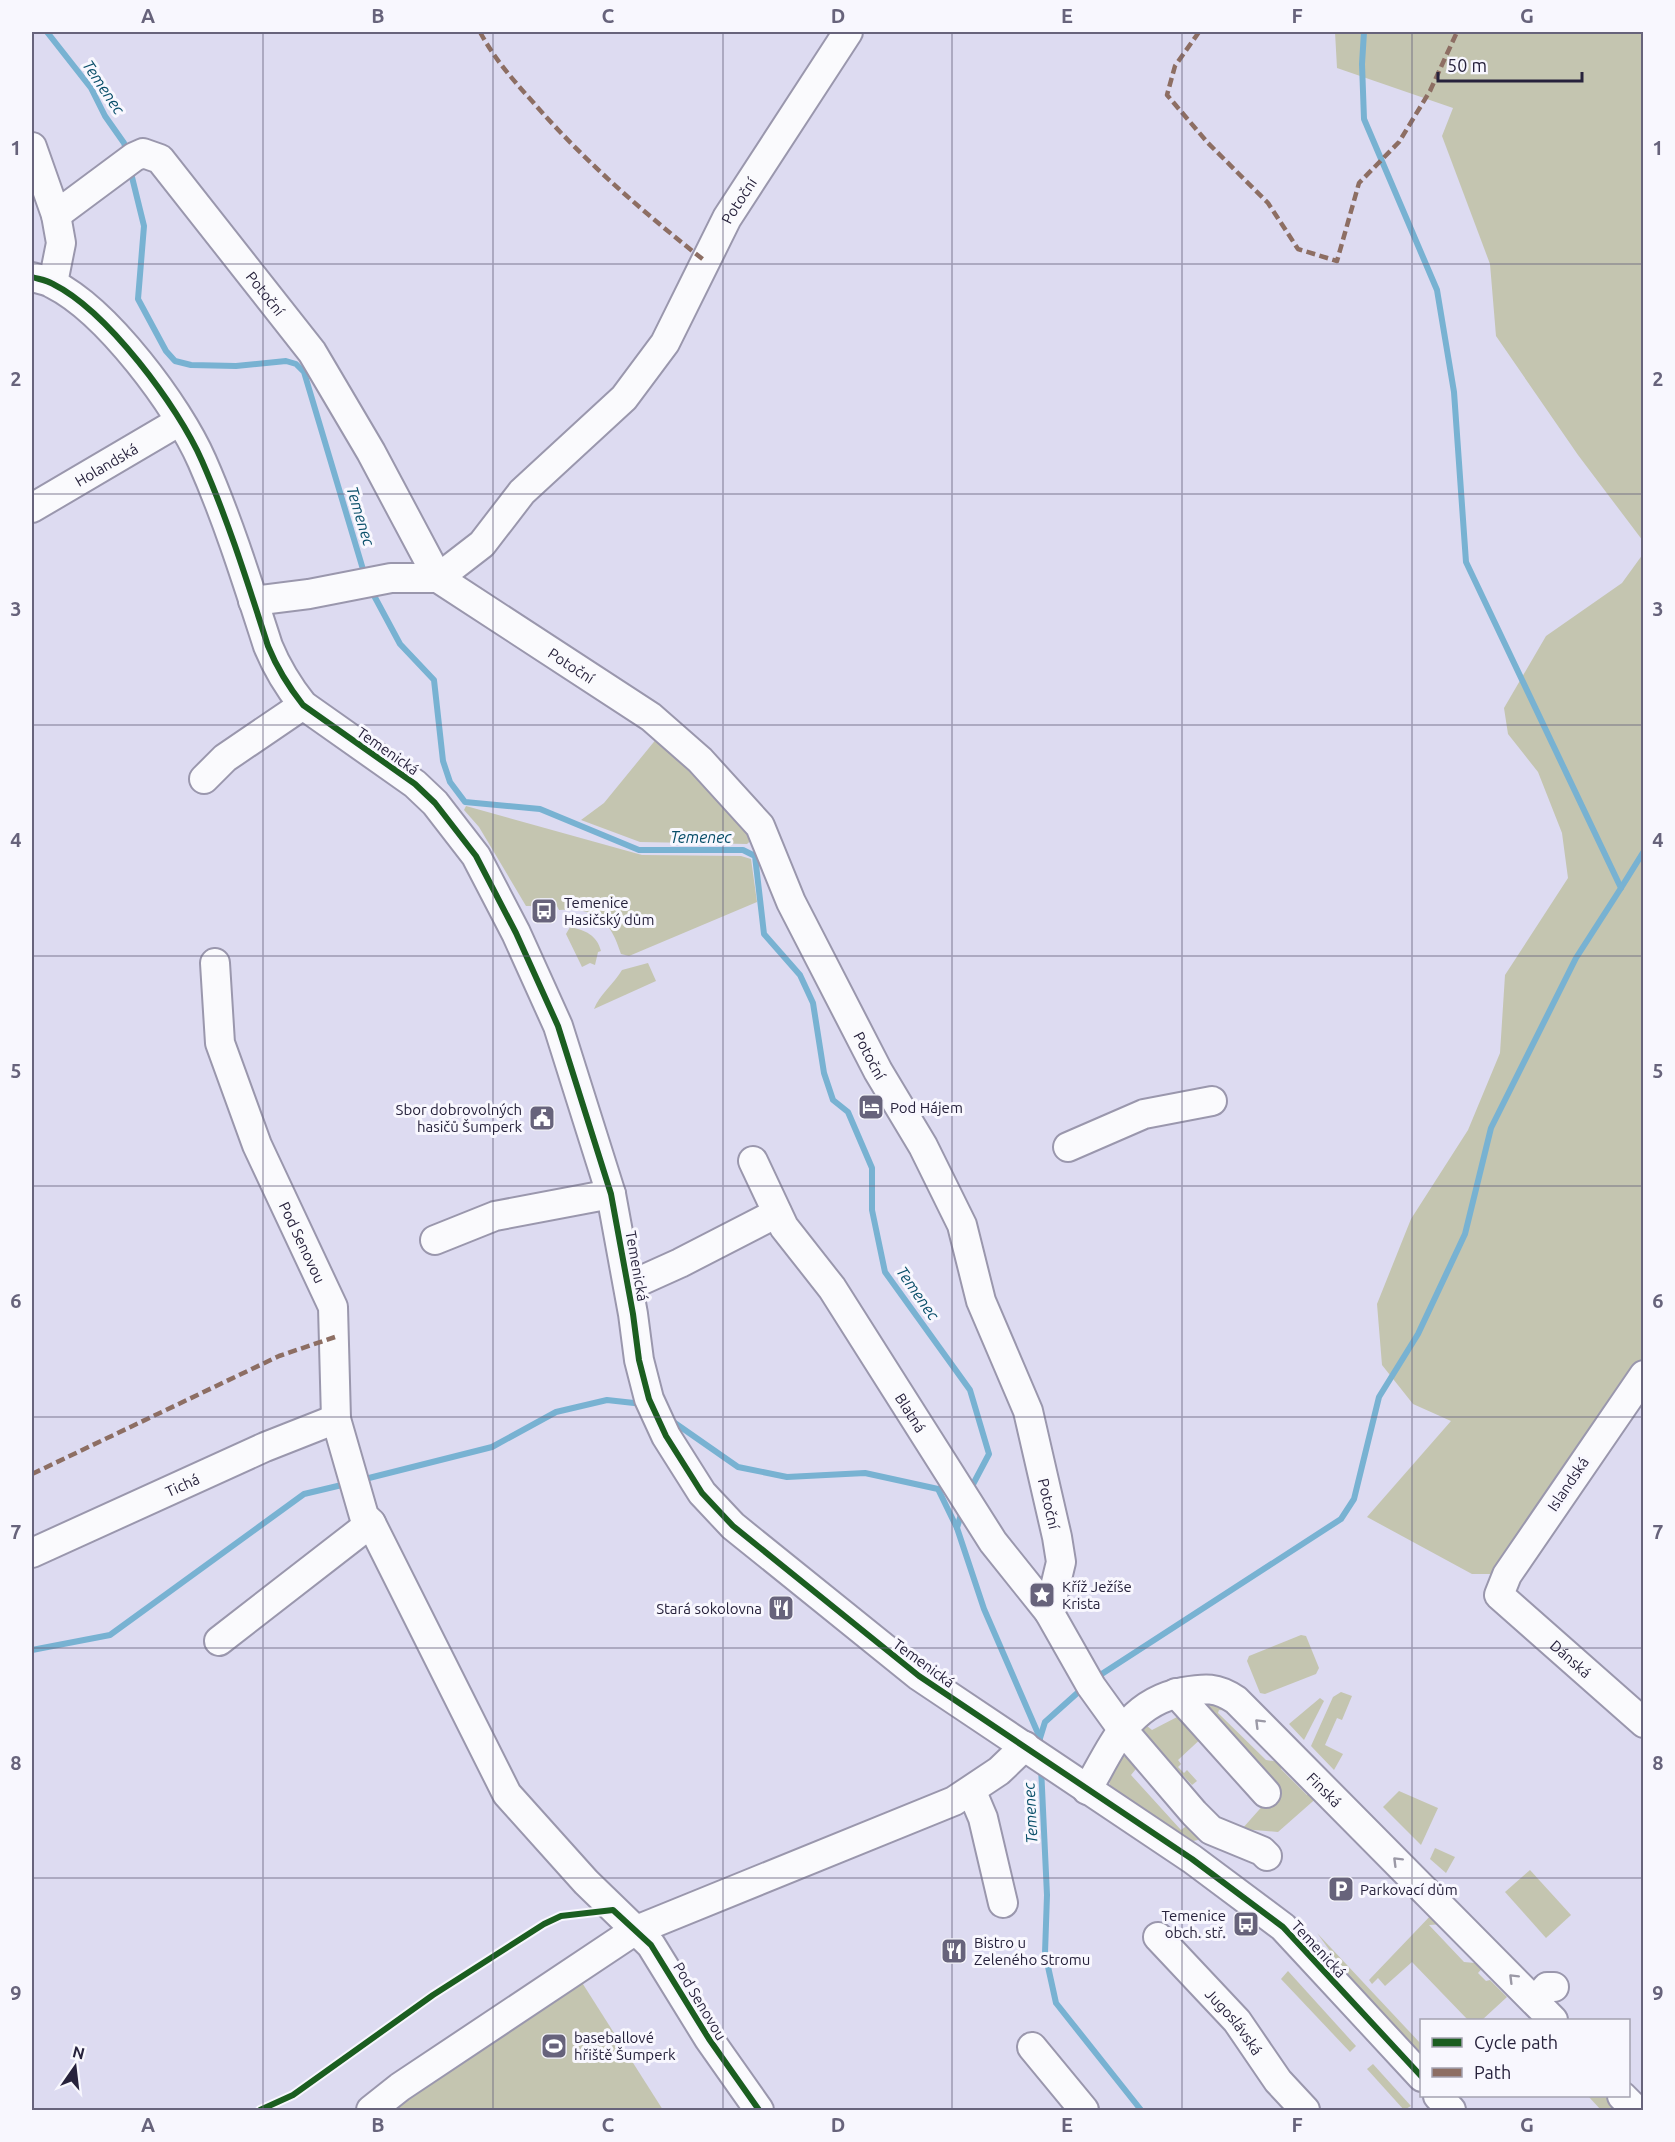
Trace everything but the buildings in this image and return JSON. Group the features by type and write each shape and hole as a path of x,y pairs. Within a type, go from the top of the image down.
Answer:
{"street":[{"name":"Potoční","path":"438,578 482,544 522,492 624,398 665,343 727,218 848,32"},
{"path":"32,147 56,215 61,255 42,280"},
{"name":"Potoční","path":"56,215 128,160 143,153 160,159 312,352 371,452 438,578 651,717 700,760 760,826 796,913 878,1071 923,1146 962,1225 981,1301 1028,1411 1057,1537 1061,1562 1049,1612"},
{"name":"Temenická","path":"42,280 111,331 160,390 180,421 202,460 278,670 303,705 415,784 435,803 476,856 519,940 558,1026 611,1194 629,1286 639,1360 649,1399 666,1436 702,1493 733,1526 834,1610 919,1676 1192,1859 1283,1927 1420,2075"},
{"name":"Holandská","path":"32,508 180,421"},
{"path":"253,601 367,583 438,578"},
{"path":"204,779 225,758 303,705"},
{"name":"Pod Senovou","path":"215,963 220,1043 257,1145 333,1307 336,1419 364,1516 371,1523 507,1794 634,1931 651,1946 709,2039 759,2110"},
{"path":"1068,1147 1144,1114 1212,1101"},
{"name":"Blatná","path":"753,1161 784,1227 832,1288 993,1542 1049,1612"},
{"path":"435,1240 495,1216 611,1194"},
{"path":"629,1286 680,1263 777,1213"},
{"name":"Islandská","path":"1499,1595 1507,1575 1644,1375"},
{"name":"Tichá","path":"32,1553 265,1447 336,1419"},
{"path":"219,1641 371,1523"},
{"name":"Dánská","path":"1499,1595 1644,1723"},
{"path":"1049,1612 1091,1686 1122,1729 1211,1830 1262,1851 1267,1856"},
{"name":"Finská","path":"1079,1784 1122,1729 1143,1707 1176,1694 1204,1688 1215,1689 1236,1700 1547,2003"},
{"path":"1176,1694 1266,1793"},
{"path":"371,2110 439,2061 634,1931 972,1792 1029,1749"},
{"path":"972,1792 983,1818 1003,1903"},
{"name":"Jugoslávská","path":"1158,1937 1237,2021 1278,2081 1305,2110"},
{"path":"1032,2047 1084,2110"},
{"path":"1439,2097 1451,2110"},
{"path":"1623,2097 1636,2110"}],"green space":[{"path":"1335,32 1643,32 1643,541 1578,455 1496,336 1490,264 1442,136 1453,108 1337,68"},
{"path":"1643,554 1643,1364 1501,1568 1491,1574 1472,1574 1367,1517 1451,1421 1413,1404 1382,1365 1377,1304 1411,1219 1468,1130 1500,1053 1505,975 1568,878 1562,833 1538,772 1508,734 1504,708 1546,636 1622,583"},
{"path":"662,732 758,834 747,844 640,842 581,820 604,803"},
{"path":"466,806 642,855 741,856 751,859 757,902 629,956 621,954 612,932 600,918 583,911 559,910 553,898 540,898 539,906 526,906 479,827 464,810"},
{"path":"570,927 585,932 597,941 601,951 598,952 595,965 590,963 582,967 566,934"},
{"path":"648,963 656,981 594,1009 622,970"},
{"path":"1301,1635 1306,1636 1319,1668 1316,1674 1265,1694 1260,1693 1247,1661 1249,1656"},
{"path":"1341,1692 1352,1696 1342,1720 1337,1718 1325,1745 1343,1754 1334,1770 1311,1746 1333,1697"},
{"path":"1202,1697 1230,1711 1219,1710 1218,1713 1266,1760 1286,1763 1281,1769 1307,1795 1313,1789 1320,1795 1278,1832 1242,1829 1274,1793 1187,1699"},
{"path":"1320,1698 1324,1701 1304,1740 1289,1724"},
{"path":"1179,1716 1206,1734 1178,1760 1181,1764 1178,1767 1184,1773 1187,1770 1197,1781 1192,1785 1162,1753 1157,1756 1140,1732 1142,1722 1152,1730"},
{"path":"1123,1756 1138,1761 1140,1764 1131,1775 1181,1830 1192,1822 1203,1833 1198,1840 1193,1841 1110,1786 1108,1774 1113,1761"},
{"path":"1399,1791 1438,1808 1421,1845 1383,1807"},
{"path":"1435,1848 1455,1857 1446,1873 1430,1859"},
{"path":"1530,1870 1571,1915 1546,1938 1505,1892"},
{"path":"1434,1912 1444,1924 1429,1925 1464,1962 1486,1964 1478,1973 1486,1981 1490,1980 1507,1997 1483,2019 1467,2019 1412,1962 1385,1986 1378,1978 1372,1984 1369,1980"},
{"path":"1317,1933 1420,2043 1420,2059 1365,1999"},
{"path":"1288,1971 1356,2046 1350,2052 1281,1979"},
{"name":"baseballové hřiště Šumperk","path":"581,1981 663,2110 390,2110"},
{"path":"1373,2064 1411,2106 1404,2110 1367,2069"},
{"path":"1589,2097 1613,2097 1626,2110 1601,2110"}],"waterway":[{"name":"Temenec","path":"47,32 91,88 105,116 124,143 127,153"},
{"path":"1094,1679 1341,1519 1354,1499 1379,1397 1418,1334 1465,1234 1491,1128 1576,958 1621,888 1466,562 1454,392 1437,290 1364,119 1362,64 1364,32"},
{"name":"Temenec","path":"130,169 144,226 138,299 166,351 175,361 191,365 236,366 286,361 296,364 304,372 365,576"},
{"name":"Temenec","path":"371,590 400,644 434,680 443,761 450,782 465,802 540,809 639,850 743,850 755,856 764,934 800,975 813,1003 824,1073 833,1100 848,1112 872,1168 872,1210 885,1272 970,1390 989,1454 970,1490"},
{"path":"1621,888 1644,851"},
{"path":"361,1480 492,1447 556,1412 607,1400 643,1404"},
{"path":"672,1421 738,1467 787,1477 865,1473 938,1489 957,1528"},
{"path":"32,1650 110,1635 304,1494 346,1484"},
{"name":"Temenec","path":"962,1511 957,1528 984,1609 1040,1738 1040,1748"},
{"path":"1040,1738 1045,1722 1084,1687"},
{"name":"Temenec","path":"1041,1767 1047,1895 1045,1953 1056,2003 1141,2110"}],"marked path":[{"path":"480,32 510,76 572,144 637,205 705,261"},
{"path":"1199,32 1175,66 1167,95 1208,143 1268,203 1298,249 1337,261 1359,183 1399,142 1430,91 1457,32"},
{"path":"32,1474 279,1356 335,1337"}],"cycle path":[{"path":"32,277 53,284 96,315 139,362 176,414 191,439 211,483 268,646 279,669 303,705 415,784 435,803 476,856 516,933 558,1026 611,1194 639,1360 649,1399 666,1436 702,1493 733,1526 919,1676 1192,1859 1283,1927 1420,2075"},
{"path":"260,2110 293,2095 433,1995 544,1924 561,1916 613,1910 651,1945 709,2039 759,2110"}],"place":[{"name":"Temenice Hasičský dům","path":"544,911"},
{"name":"Pod Hájem","path":"871,1107"},
{"name":"Sbor dobrovolných hasičů Šumperk","path":"542,1118"},
{"name":"Kříž Ježíše Krista","path":"1042,1595"},
{"name":"Stará sokolovna","path":"781,1608"},
{"name":"Parkovací dům","path":"1341,1889"},
{"name":"Temenice obch. stř.","path":"1246,1924"},
{"name":"Bistro u Zeleného Stromu","path":"954,1951"},
{"name":"baseballové hřiště Šumperk","path":"554,2046"}]}
